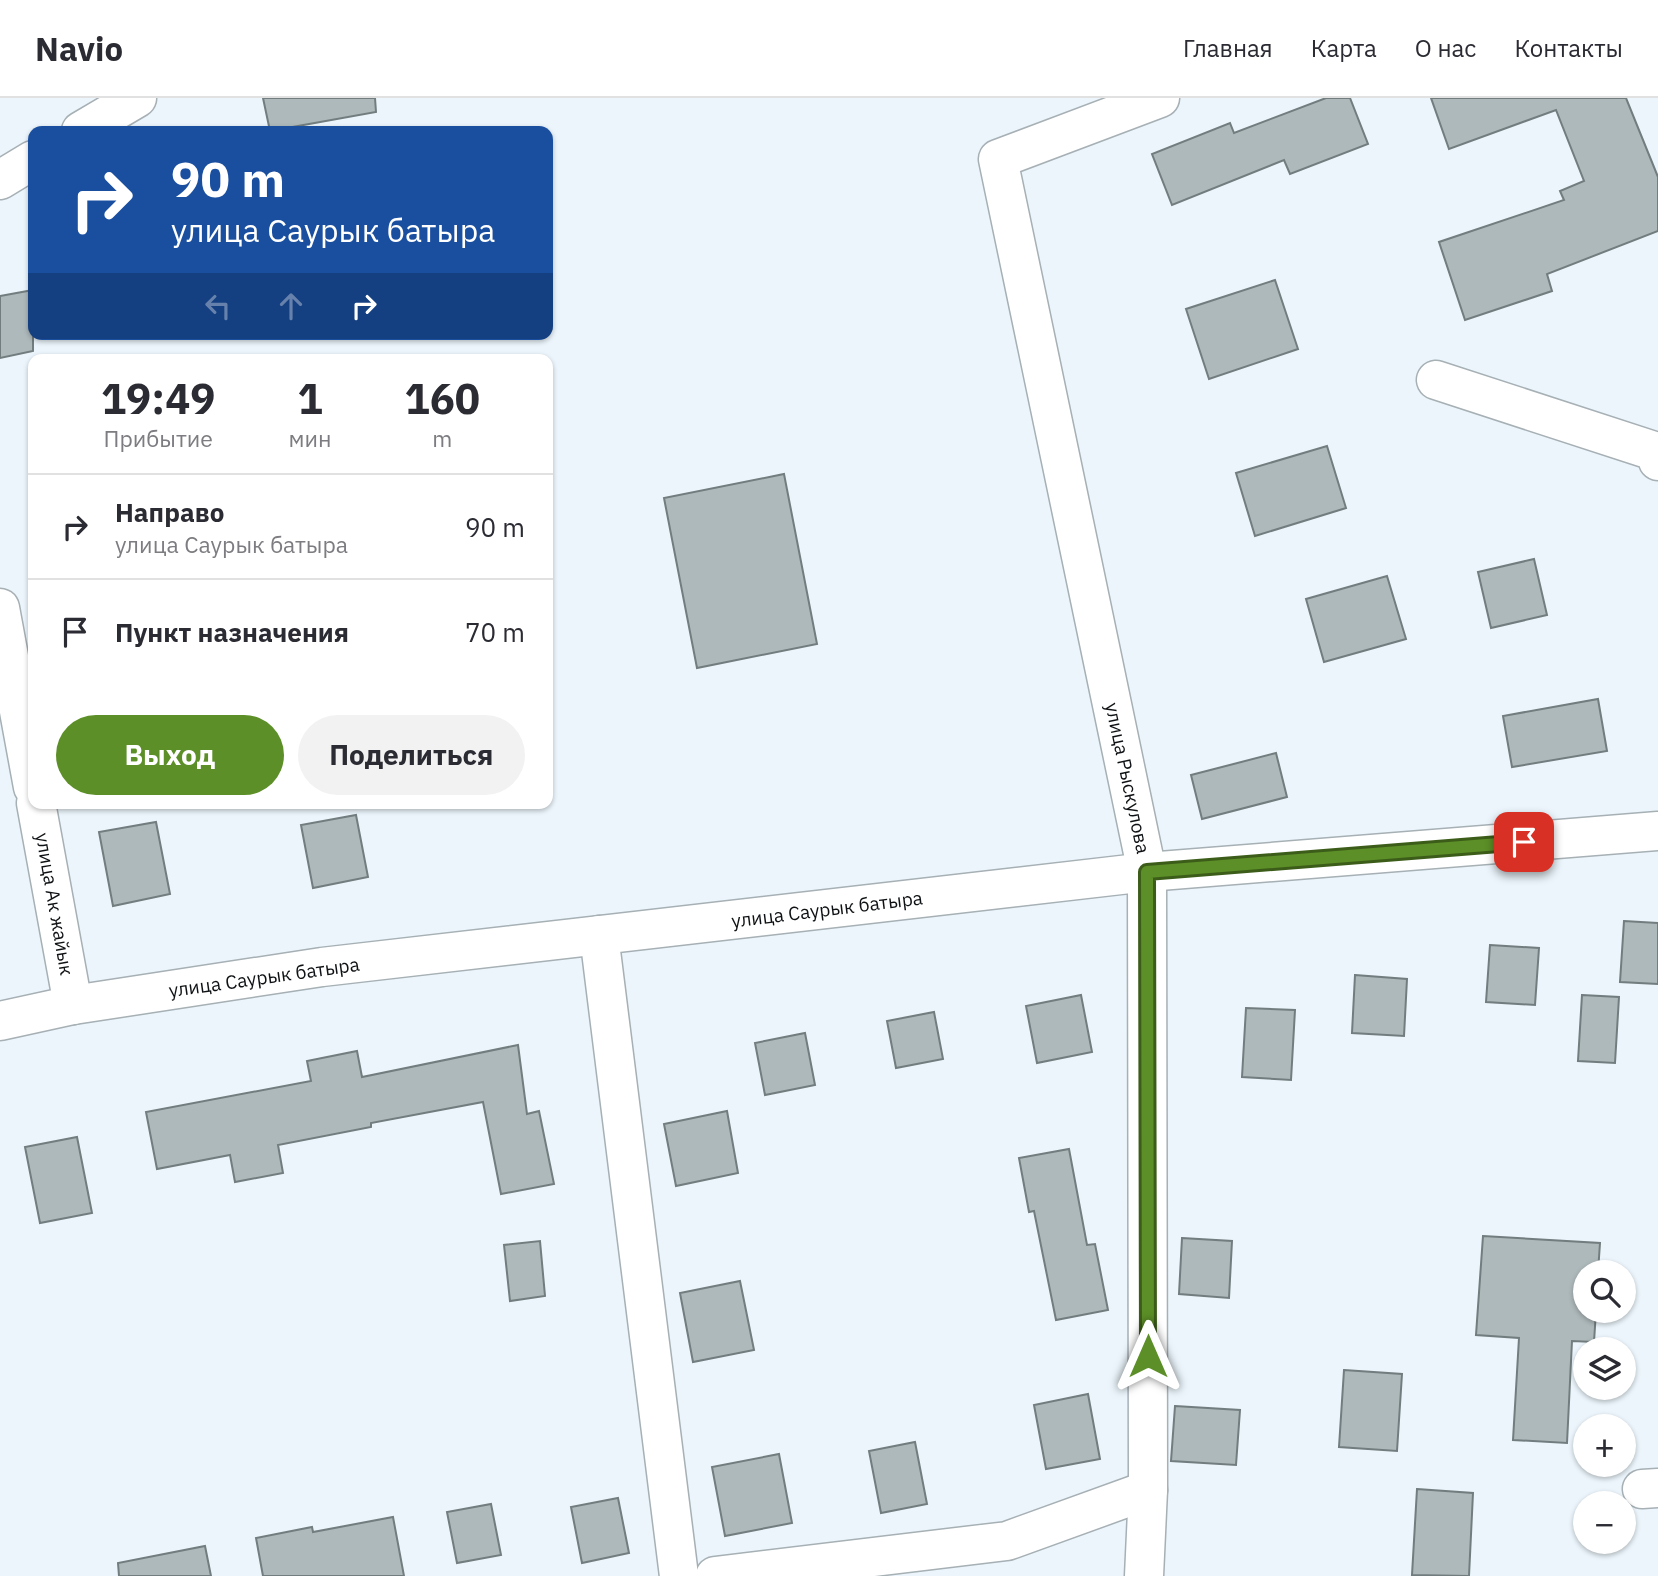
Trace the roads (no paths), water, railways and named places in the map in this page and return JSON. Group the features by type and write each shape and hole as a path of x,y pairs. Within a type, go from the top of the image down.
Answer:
{"street":[{"path":"89,126 137,98"},
{"name":"улица Рыскулова","path":"1144,1576 1148,1490 1147,872 998,159 1160,98"},
{"path":"0,180 28,163"},
{"path":"1436,380 1657,452 1658,460"},
{"path":"1,614 28,760"},
{"name":"улица Ак жайык","path":"37,809 73,1005"},
{"name":"улица Саурык батыра","path":"0,1021 73,1005 321,967 1147,872 1658,831"},
{"path":"599,935 679,1576"},
{"path":"715,1576 1007,1541 1148,1490"}]}
